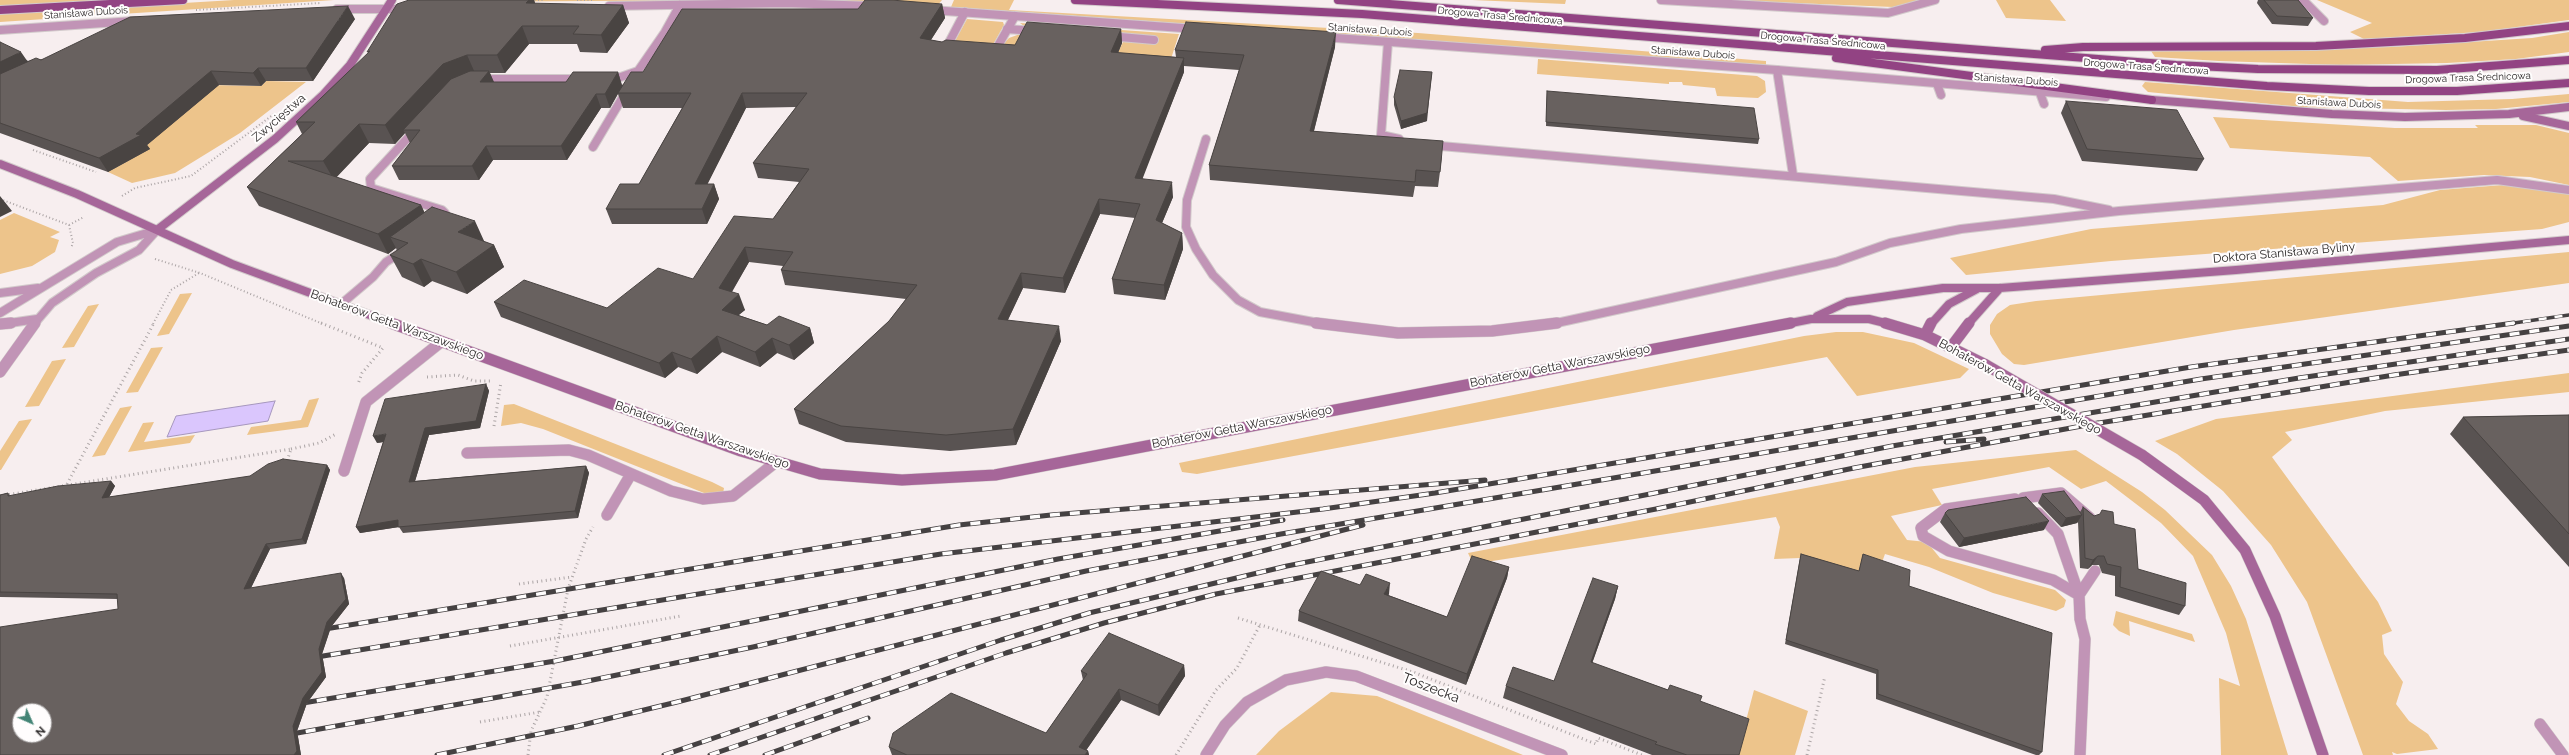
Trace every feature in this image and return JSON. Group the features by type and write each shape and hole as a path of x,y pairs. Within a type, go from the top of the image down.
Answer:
{"main road":[{"path":"0,10 183,0"},
{"name":"Zwycięstwa","path":"157,230 275,139 323,96 350,65 392,0"},
{"name":"Drogowa Trasa Średnicowa","path":"1076,0 1355,14 2124,76 2369,91 2457,91 2569,83"},
{"name":"Drogowa Trasa Średnicowa","path":"1338,0 2176,65 2351,71 2437,70 2509,66 2569,60"},
{"path":"2013,52 2083,47 2316,46 2464,38 2569,26"},
{"path":"1777,47 1856,62 2152,100"},
{"name":"Stanisława Dubois","path":"2152,100 2372,116 2443,117 2509,114 2569,107"},
{"path":"2509,114 2569,126"},
{"name":"Bohaterów Getta Warszawskiego","path":"0,164 77,194 221,260 340,305 776,462 820,474 902,480 995,475 1677,343 1811,319 1869,319 1925,335 1986,365 2142,455 2204,500 2245,550 2275,616 2323,755"},
{"name":"Doktora Stanisława Byliny","path":"1811,319 1847,302 1943,288 2000,288 2387,258 2569,240"},
{"name":"Doktora Stanisława Byliny","path":"1925,335 1933,319 1949,304 1979,288"},
{"path":"1951,347 1977,311 2000,288"}],"street":[{"path":"1661,0 1888,13 1935,0"},
{"path":"2298,0 2306,3 2324,21"},
{"path":"597,6 785,3 882,6"},
{"path":"593,147 638,70 665,32 680,5"},
{"path":"332,9 413,9"},
{"path":"926,10 1204,29"},
{"path":"944,50 966,12"},
{"path":"999,44 1015,16"},
{"name":"Stanisława Dubois","path":"0,30 141,21 115,31"},
{"path":"1007,29 1046,32"},
{"path":"1100,36 1154,40"},
{"name":"Stanisława Dubois","path":"1312,37 1778,70 2040,93 2152,100"},
{"path":"1388,42 1381,135 1441,148 1793,175 2054,199 2119,211"},
{"path":"468,81 615,79 638,70"},
{"path":"1778,70 1793,175"},
{"path":"1938,84 1941,95"},
{"path":"2040,93 2044,104"},
{"path":"423,122 370,179 370,184 371,188 442,210 445,213 445,218 437,226"},
{"path":"1206,139 1187,200 1186,227 1196,249 1212,275 1238,300 1260,312 1296,320 1398,333 1492,331 1541,326 1836,262 1890,243 1961,229 2119,211 2324,192 2497,180 2569,190"},
{"path":"0,313 117,242 157,230"},
{"path":"0,372 37,319 52,303 76,286 138,250 157,230"},
{"path":"340,305 373,277 386,262 410,245"},
{"path":"0,293 42,288"},
{"path":"0,324 37,319"},
{"path":"344,471 366,402 441,342"},
{"path":"466,454 569,450 686,496 722,498 733,496 744,489 776,462"},
{"path":"607,515 631,474"},
{"path":"2079,595 2053,580 1949,551 1923,536 1921,528 1946,510 2061,493 2090,518"},
{"path":"2023,498 2058,534 2079,595 2080,619 2085,639 2080,755"},
{"path":"2079,595 2095,571"},
{"name":"Toszecka","path":"1206,755 1225,725 1248,702 1286,680 1326,672 1356,676 1562,755"},
{"path":"2540,724 2563,755"}],"path":[{"path":"524,0 544,0"},
{"path":"135,188 191,176 275,113"},
{"path":"33,150 96,172"},
{"path":"0,199 69,225 73,243 70,253"},
{"path":"62,492 171,290 200,273 383,348 362,373 357,386"},
{"path":"464,377 474,381 501,381 494,426"},
{"path":"0,496 291,449 319,443 338,432"},
{"path":"286,464 291,449"},
{"path":"528,755 531,731 547,697 558,638 572,577 589,531 607,515"},
{"path":"519,584 572,577"},
{"path":"510,646 681,616"},
{"path":"1238,618 1413,672 1596,744 1598,738 1642,755"},
{"path":"1176,755 1216,690 1237,668 1260,625"},
{"path":"1807,755 1825,676"},
{"path":"480,722 540,712"}],"shaded area":[{"path":"0,0 119,0 0,7"},
{"path":"234,0 334,0 0,22 0,14"},
{"path":"418,0 755,0 428,2"},
{"path":"755,0 942,0 937,6"},
{"path":"954,0 1014,0 1009,10 1418,33 1766,61 1766,65 951,7"},
{"path":"1472,0 1566,0 1565,4"},
{"path":"1721,0 1920,0 1893,7"},
{"path":"1996,0 2050,0 2066,21 2006,18"},
{"path":"2317,0 2569,0 2569,20 2480,32 2364,39 2350,32 2372,23"},
{"path":"967,19 1003,22 1004,25 994,43 1004,43 1009,38 1020,34 1118,52 1123,42 1153,43 1024,26 1020,23 1179,34 1168,68 949,52"},
{"path":"2569,32 2569,52 2516,59 2447,63 2340,65 2219,61 2155,57 2151,51 2392,47 2532,38"},
{"path":"1538,59 1757,76 1765,81 1766,92 1758,98 1717,96 1715,88 1683,85 1682,82 1669,82 1669,84 1537,74"},
{"path":"266,81 306,82 240,133 175,173 132,183 108,172 149,149 145,147 208,85 261,86"},
{"path":"2145,82 2408,102 2512,99 2569,94 2569,102 2496,109 2446,110 2302,107 2148,92 2142,86"},
{"path":"2213,117 2395,128 2478,128 2475,125 2536,125 2569,133 2569,185 2530,177 2484,175 2398,181 2370,157 2230,148"},
{"path":"2503,185 2535,187 2569,194 2569,222 2542,229 2111,261 1966,275 1950,258 2091,229 2383,205 2440,190"},
{"path":"14,213 60,232 50,237 59,240 55,252 32,266 0,274 0,220"},
{"path":"2569,252 2569,283 2234,330 2024,365 2014,364 2002,354 1990,334 1990,325 1997,314 2010,305 2036,301"},
{"path":"192,293 169,334 157,336 180,294"},
{"path":"99,304 74,347 62,348 88,306"},
{"path":"1836,332 1863,332 1914,343 1969,369 1960,378 1857,396 1827,357 1197,474 1182,472 1179,463 1804,336"},
{"path":"163,347 138,392 126,393 151,348"},
{"path":"66,359 39,406 25,407 52,361"},
{"path":"2569,373 2569,392 2385,411 2285,432 2292,440 2272,457 2378,602 2392,631 2382,635 2384,654 2403,682 2396,704 2409,721 2428,734 2438,749 2397,754 2392,752 2393,755 2363,755 2307,602 2271,545 2223,491 2177,454 2155,441 2216,419"},
{"path":"319,398 308,427 247,435 251,427 301,420 309,400"},
{"path":"275,401 268,421 167,437 176,416"},
{"path":"514,404 712,482 724,488 722,499 703,499 704,493 543,429 521,423 501,426 504,405"},
{"path":"132,406 105,455 92,457 120,408"},
{"path":"32,419 0,470 0,451 19,421"},
{"path":"154,422 144,442 195,435 190,443 128,452 143,423"},
{"path":"2076,450 2142,492 2165,510 2212,555 2231,586 2246,619 2288,755 2221,755 2219,678 2240,686 2226,633 2193,556 2161,523 2106,481 2081,489 2049,467 1932,489 1942,505 1891,516 1907,540 1927,542 1940,558 2055,590 2066,600 2064,607 2056,611 1993,593 1929,567 1885,554 1881,565 1857,576 1800,558 1774,559 1780,527 1776,517 1473,564 1468,553 1915,467"},
{"path":"2116,611 2192,634 2195,642 2129,621 2130,636 2119,631 2113,625"},
{"path":"1754,690 1808,711 1795,755 1737,755"},
{"path":"1331,692 1377,696 1523,755 1256,755 1279,731"}],"building":[{"path":"409,0 529,0 526,3 623,5 601,35 573,34 579,26 522,26 497,55 467,55 443,64 385,125 359,124 323,161 288,161 421,205 378,234 247,187 315,122 296,122 370,51 367,52 397,4"},
{"path":"865,0 891,0 942,4 920,38 942,42 946,40 1015,45 1027,22 1121,29 1111,52 1184,58 1135,178 1172,182 1156,220 1182,233 1164,285 1112,279 1140,204 1099,199 1063,278 1021,273 998,319 1059,326 1013,429 946,435 841,426 794,409 889,321 917,285 781,270 793,252 745,247 719,288 739,294 722,310 767,325 779,316 810,328 789,345 772,338 755,352 717,336 691,359 672,352 659,363 494,302 524,280 607,308 658,268 693,279 734,216 773,219 809,169 753,163 807,93 742,93 695,184 714,184 702,209 606,209 620,184 639,184 691,93 618,93 631,72 643,72 682,9 858,9"},
{"path":"2264,0 2298,0 2313,18 2277,16"},
{"path":"348,6 306,68 258,68 253,73 211,71 136,134 141,135 99,158 0,123 0,74 36,58 41,60 130,17"},
{"path":"1186,22 1336,32 1310,131 1443,141 1440,172 1416,170 1415,182 1209,165 1244,55 1175,50"},
{"path":"0,42 21,52 0,62"},
{"path":"1400,70 1432,72 1427,113 1401,121 1394,97"},
{"path":"470,71 489,71 480,82 566,82 573,72 618,72 605,94 596,94 561,146 486,146 472,166 392,166 420,130 403,130 451,79"},
{"path":"1547,91 1754,108 1759,139 1546,122"},
{"path":"2066,101 2177,110 2204,159 2087,149"},
{"path":"432,207 475,221 458,232 494,245 456,272 421,259 413,264 390,255 408,243 390,237"},
{"path":"486,384 476,421 425,428 409,482 586,466 575,511 398,527 398,520 356,527 386,434 373,436 385,399"},
{"path":"2569,415 2569,534 2463,417"},
{"path":"283,459 327,465 302,539 266,544 244,589 341,573 346,599 327,622 319,649 322,672 303,698 293,726 297,751 294,755 0,755 0,627 118,609 117,594 0,592 0,495 8,493 8,496 58,486 111,481 102,498 250,476 268,464"},
{"path":"2064,491 2082,515 2066,518 2042,494"},
{"path":"2026,497 2049,521 1964,538 1945,513 1948,510"},
{"path":"2083,507 2094,516 2100,514 2102,510 2113,512 2114,524 2135,529 2138,569 2186,583 2185,606 2120,587 2121,567 2107,564 2104,556 2098,556 2093,560 2085,558"},
{"path":"1801,554 1859,571 1863,554 1910,570 1909,586 2052,633 2042,752 1878,694 1878,670 1786,640"},
{"path":"1472,556 1509,567 1467,674 1299,611 1321,571 1360,585 1366,574 1390,583 1384,594 1447,617"},
{"path":"1593,578 1618,586 1591,662 1668,690 1670,685 1702,696 1700,701 1749,719 1739,755 1687,755 1655,744 1657,742 1506,686 1513,667 1554,681"},
{"path":"1109,633 1184,665 1158,705 1119,689 1079,747 1088,751 1085,755 907,755 889,747 893,733 951,693 1046,733 1087,674 1081,671"}],"railway":[{"path":"2512,323 2569,315"},
{"path":"311,658 941,554 1323,509 1435,493 2191,367 2512,323"},
{"path":"2507,324 2512,323"},
{"path":"286,735 583,682 753,647 1086,571 1281,534 2201,379 2569,326"},
{"path":"664,755 1001,640 1089,613 1287,566 1892,446 2299,378 2569,339"},
{"path":"2093,424 2394,375 2569,350"},
{"path":"710,755 1006,653 1104,623 1216,594 1656,509 1854,468 2098,423"},
{"path":"1946,442 1984,439"},
{"path":"319,630 959,525 1051,515 1485,480"},
{"path":"297,704 555,661 1058,559 1283,520"},
{"path":"437,755 578,726 677,702 1363,525"},
{"path":"765,755 868,718"}]}
